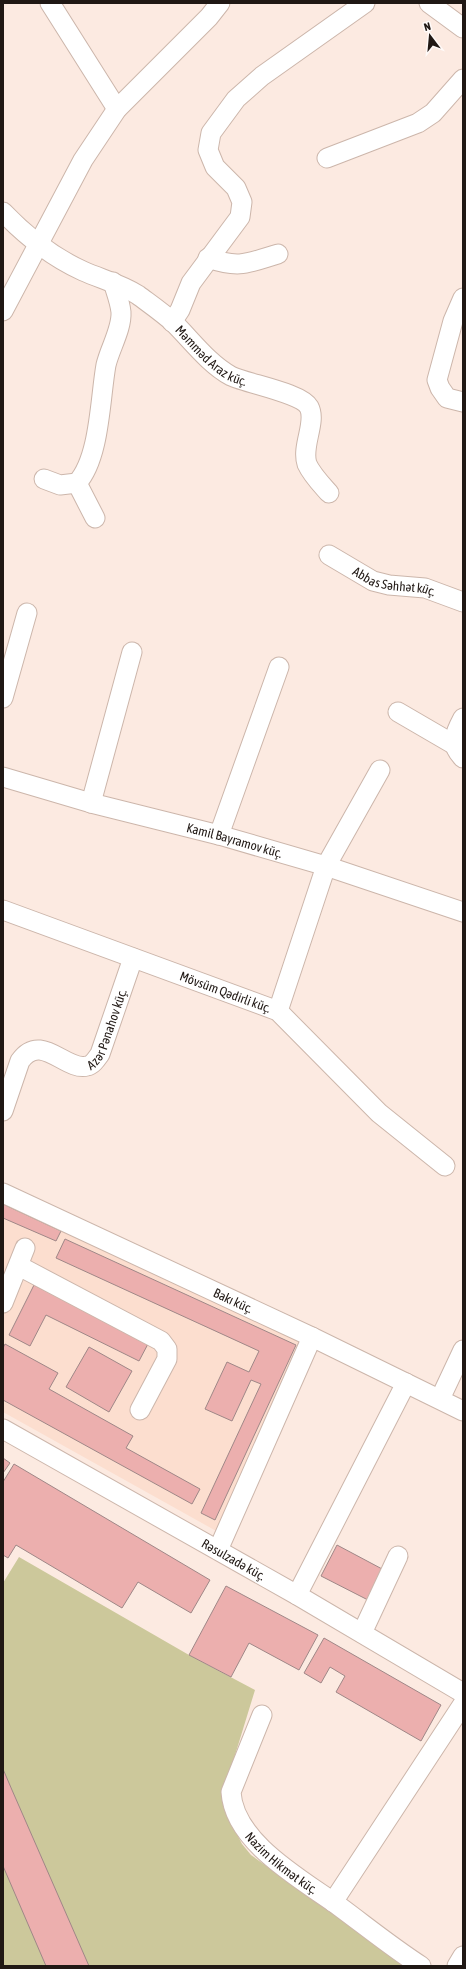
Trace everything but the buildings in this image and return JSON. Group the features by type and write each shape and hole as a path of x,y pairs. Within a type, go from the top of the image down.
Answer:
{"street":[{"path":"50,3 117,108"},
{"path":"3,311 83,160 117,108 209,17 220,3"},
{"path":"172,322 180,310 191,283 208,258 240,217 242,202 236,188 215,167 208,150 211,133 236,99 262,76 366,3"},
{"path":"429,3 463,28"},
{"path":"327,158 418,123 433,113 463,79"},
{"name":"Məmməd Araz küç.","path":"3,212 27,236 39,245 82,271 113,282 136,294 172,322 220,369 233,376 299,399 309,407 312,419 306,440 307,462 314,476 329,493"},
{"path":"208,258 225,264 239,265 278,254"},
{"path":"44,479 60,485 77,483 85,474 92,454 106,364 121,312 113,282"},
{"path":"463,298 453,321 444,351 438,380 440,388 447,398 463,402"},
{"path":"77,483 95,518"},
{"name":"Abbas Səhhət küç.","path":"329,555 373,581 389,585 426,588 463,602"},
{"path":"3,698 27,613"},
{"path":"91,803 132,652"},
{"path":"219,835 279,666"},
{"path":"398,712 458,751"},
{"path":"458,751 455,733 463,718"},
{"path":"278,1011 326,866 380,770"},
{"name":"Kamil Bayramov küç.","path":"3,778 91,803 219,835 326,866 463,912"},
{"name":"Mövsüm Qədirli küç.","path":"3,910 278,1011 378,1113 445,1166"},
{"name":"Azər Pənahov küç.","path":"3,1111 20,1061 25,1054 35,1050 44,1051 76,1065 86,1067 93,1064 100,1054 133,958"},
{"name":"Bakı küç.","path":"3,1193 312,1337 463,1410"},
{"path":"3,1303 25,1248"},
{"path":"18,1266 161,1341 166,1349 167,1359 140,1410"},
{"path":"218,1550 312,1337"},
{"path":"440,1399 463,1350"},
{"path":"297,1595 406,1383"},
{"name":"Rəsulzadə küç.","path":"3,1429 297,1595 463,1693"},
{"path":"362,1633 398,1556"},
{"path":"333,1902 463,1704"},
{"name":"Nazim Hikmət küç.","path":"262,1715 231,1792 231,1803 247,1832 276,1863 333,1902 421,1966"},
{"path":"457,1966 463,1956"}],"shaded area":[{"path":"3,1201 302,1342 218,1532 3,1412"},
{"path":"19,1557 189,1655 255,1690 224,1791 223,1806 242,1844 251,1855 407,1966 3,1966 3,1583"}]}
